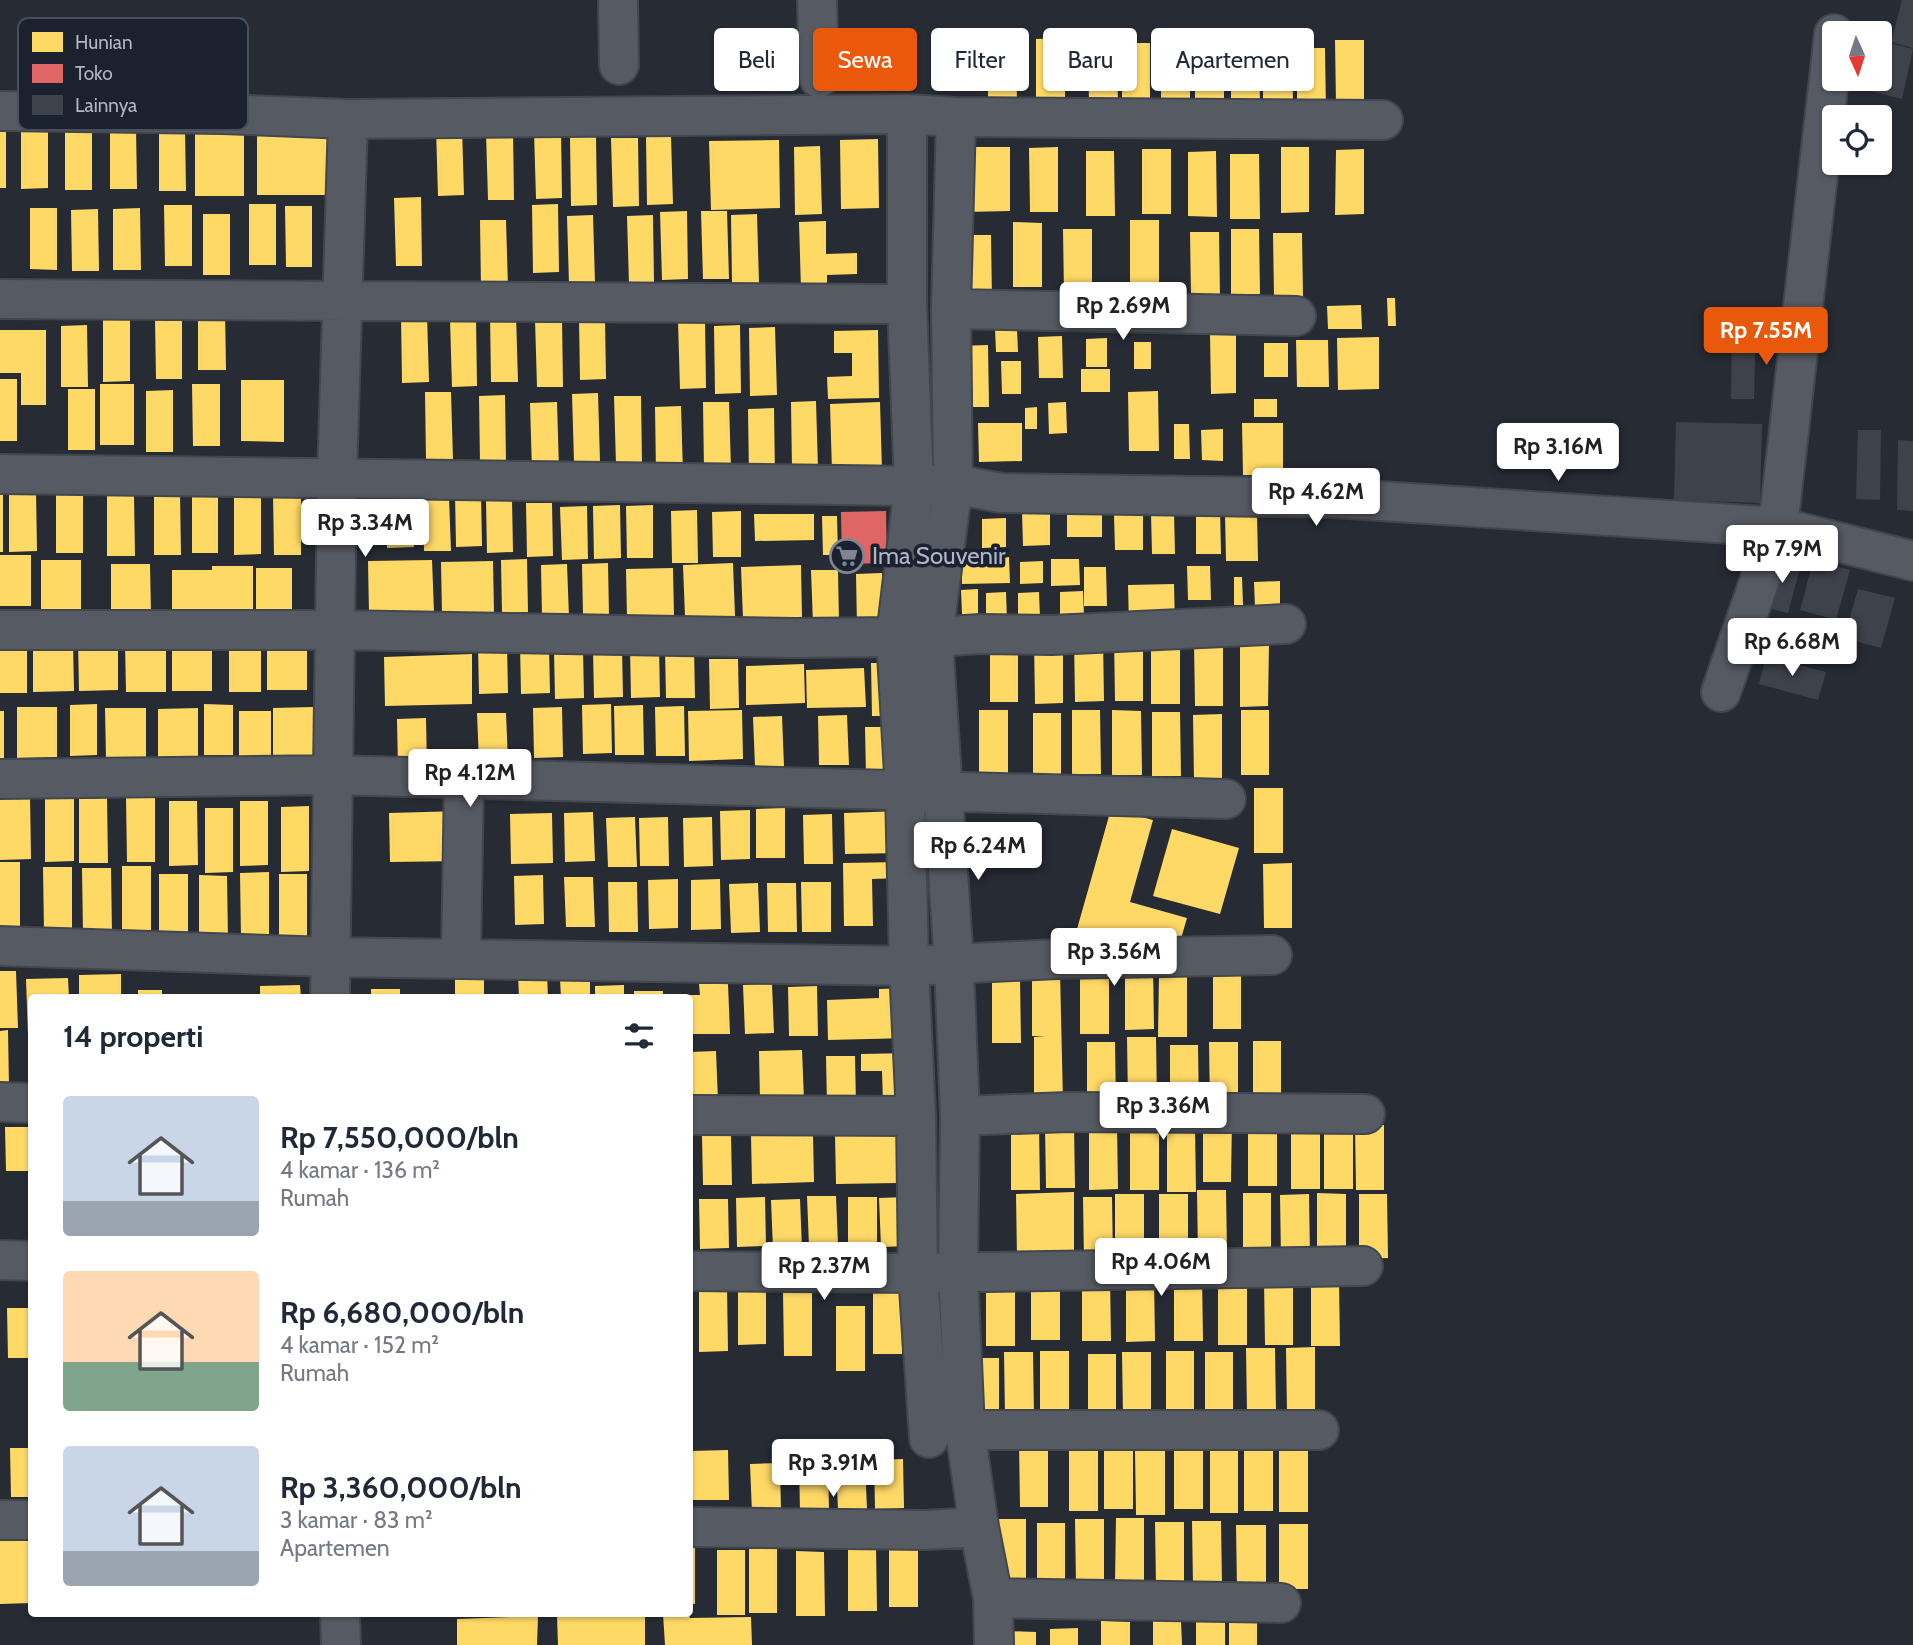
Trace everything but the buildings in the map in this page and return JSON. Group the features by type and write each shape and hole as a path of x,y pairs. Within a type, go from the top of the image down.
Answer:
{"street":[{"path":"618,0 619,65"},
{"path":"817,0 818,28"},
{"path":"1835,21 1838,0"},
{"path":"1721,692 1778,527 1827,91"},
{"path":"0,111 18,111"},
{"path":"248,115 348,119 906,114 956,117 1383,120"},
{"path":"906,114 907,304 914,485 915,637 923,791 954,965 960,1116 958,1271 947,1434"},
{"path":"915,637 953,484 951,309 956,117"},
{"path":"330,994 337,477 348,119"},
{"path":"0,299 907,304"},
{"path":"951,309 1296,316"},
{"path":"0,474 953,484 1001,493 1333,498 1778,527 1913,561"},
{"path":"0,630 334,630 795,638 1066,634 1286,624"},
{"path":"0,779 332,775 1226,799"},
{"path":"460,959 464,780"},
{"path":"923,791 909,966 916,1116 918,1273 947,1434 979,1527 993,1598 994,1645"},
{"path":"0,946 329,957 909,966 1057,959 1272,955"},
{"path":"0,1102 28,1103"},
{"path":"960,1116 1068,1112 1364,1114"},
{"path":"693,1115 916,1116"},
{"path":"0,1260 28,1261"},
{"path":"693,1271 918,1273 1363,1266"},
{"path":"947,1434 1319,1430"},
{"path":"0,1520 28,1520"},
{"path":"693,1527 926,1530 979,1527"},
{"path":"993,1598 1281,1603"},
{"path":"340,1617 341,1645"}],"place":[{"name":"Ima Souvenir","path":"847,556"}]}
